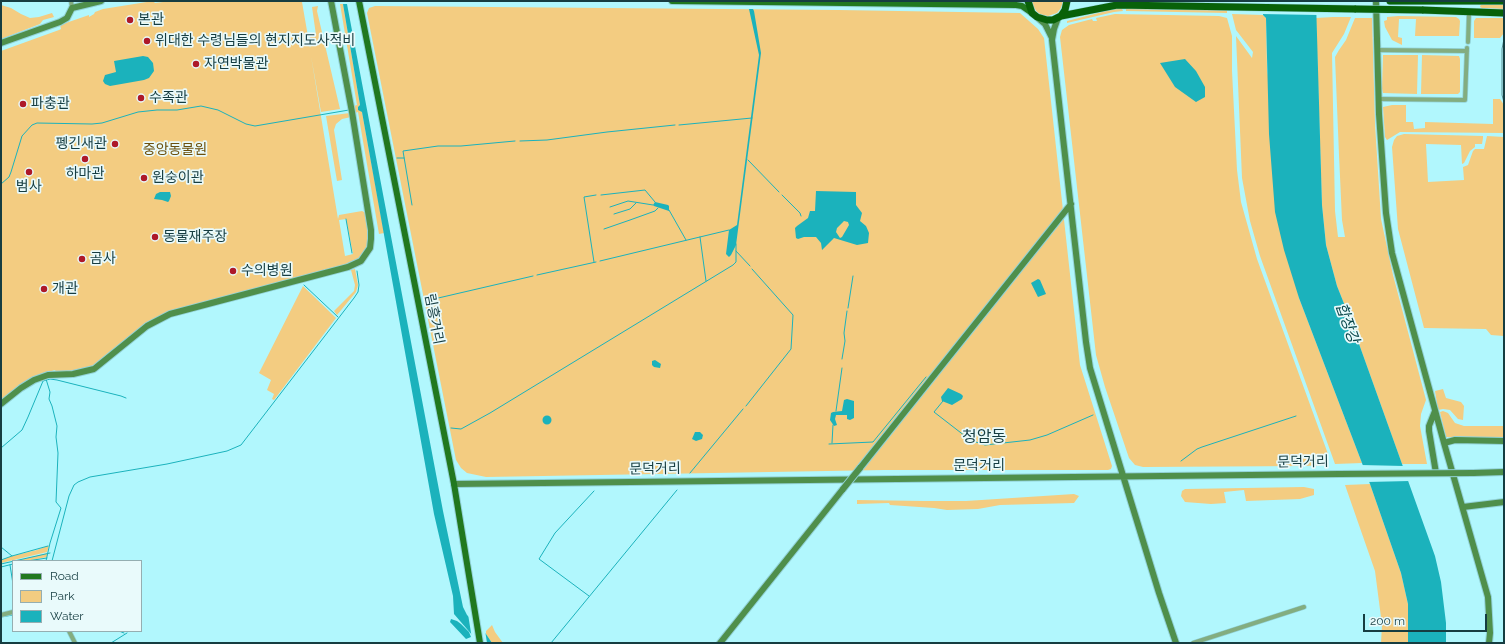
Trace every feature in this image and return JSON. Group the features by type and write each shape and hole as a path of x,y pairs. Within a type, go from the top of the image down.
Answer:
{"highway":[{"path":"1028,1 1034,15 1047,20 1117,5 1422,10 1504,13"},
{"path":"1059,17 1065,10 1067,1"},
{"path":"1390,1 1504,1"}],"main road":[{"name":"림흥거리","path":"359,1 454,484 480,643"},
{"path":"672,1 1016,5 1022,6 1034,15"}],"street":[{"path":"1,43 60,22 67,18 71,4 101,1"},
{"path":"1,404 34,380 48,375 78,373 94,369 142,330 170,314 348,267 361,261 370,248 371,230 352,112 331,1"},
{"path":"1376,1 1378,99 1386,212 1392,253 1488,597 1490,633 1489,643"},
{"path":"1468,42 1469,11"},
{"path":"1034,15 1045,24 1052,40"},
{"path":"1059,17 1054,28 1052,40 1090,368 1124,476 1127,491 1156,586 1176,643"},
{"path":"1377,50 1467,50 1465,100 1378,99"},
{"path":"720,643 1071,204"},
{"path":"1435,410 1429,426 1429,431 1436,473"},
{"path":"1444,443 1455,440 1504,441"},
{"name":"문덕거리","path":"454,484 1504,472"},
{"path":"1463,507 1504,502"},
{"path":"1193,643 1304,608"},
{"path":"1,615 12,612"},
{"path":"70,632 75,643"}],"green space":[{"name":"중앙동물원","path":"153,1 155,3 171,1 302,2 310,48 310,37 316,35 312,7 318,6 317,11 340,109 321,112 311,56 338,219 339,215 362,211 366,213 369,230 369,247 361,258 346,266 167,314 100,363 83,371 56,372 55,370 35,376 18,386 1,400 1,51 59,30 61,29 60,25 89,15 89,17 95,12 103,9","holes":["346,219 353,254 345,256 339,220"]},
{"path":"1032,1 1063,1 1061,8 1057,13 1048,16 1037,12"},
{"path":"340,4 343,4 360,105 358,107 362,112 384,233 379,234 358,112 355,113 354,106 357,105"},
{"path":"1481,4 1504,4 1504,9 1482,8 1480,7"},
{"path":"1,5 11,8 30,18 52,13 54,17 43,20 40,24 1,39"},
{"path":"375,6 1020,13 1038,29 1044,38 1080,365 1112,466 1111,469 884,470 486,477 467,473 461,468 456,460 367,13 369,8"},
{"path":"1114,9 1122,9 1123,11 1067,23 1067,21"},
{"path":"1126,9 1227,10 1227,13 1126,11"},
{"path":"1115,14 1219,16 1227,18 1232,36 1232,71 1237,170 1241,202 1257,259 1328,454 1326,465 1143,467 1135,465 1129,458 1096,355 1060,37 1062,30 1069,25 1092,19 1093,21 1097,21 1096,18"},
{"path":"1232,14 1263,15 1266,18 1267,69 1299,298 1362,463 1335,464 1260,256 1250,221 1242,178 1236,36 1252,58 1253,52 1236,30"},
{"path":"1351,17 1344,34 1332,53 1335,211 1338,237 1345,237 1342,220 1335,57 1346,40 1355,18 1372,18 1375,124 1381,219 1393,275 1426,400 1421,414 1420,426 1427,464 1402,464 1337,286 1326,245 1322,205 1316,18"},
{"path":"1387,17 1456,17 1460,21 1459,36 1415,36 1416,19 1399,19 1398,37 1402,38 1402,45 1392,40 1385,27 1384,21 1387,20"},
{"path":"1476,18 1504,18 1504,33 1500,38 1474,38 1474,21"},
{"path":"1383,55 1418,55 1417,94 1383,93"},
{"path":"1422,55 1459,56 1460,92 1458,94 1421,94"},
{"path":"1493,99 1500,99 1504,105 1504,133 1400,132 1387,140 1385,137 1383,107 1392,105 1406,105 1406,122 1413,122 1414,129 1425,128 1425,122 1493,124"},
{"path":"350,113 351,117 342,119 336,124 334,130 342,180 337,181 326,116"},
{"path":"1404,134 1483,136 1482,144 1475,144 1475,147 1470,151 1462,164 1461,145 1426,144 1428,182 1464,180 1463,167 1468,165 1473,151 1475,149 1484,149 1487,136 1504,137 1504,336 1491,335 1486,329 1424,328 1398,229 1392,147 1397,136"},
{"path":"355,269 358,285 356,292 337,315 334,311 354,291 355,285 351,270"},
{"path":"303,286 336,318 274,400 272,399 274,394 267,390 271,380 259,373"},
{"path":"1443,389 1446,398 1461,402 1464,406 1463,420 1458,419 1450,410 1438,410 1435,391"},
{"path":"1443,411 1448,413 1455,423 1464,426 1504,426 1504,439 1446,437 1440,412"},
{"path":"1370,484 1401,573 1408,604 1408,643 1381,643 1382,625 1375,571 1345,485"},
{"path":"1304,487 1314,489 1314,495 1300,499 1246,501 1244,490 1224,492 1226,503 1211,504 1185,502 1181,496 1182,491 1185,489"},
{"path":"1074,494 1079,496 1074,503 1000,505 978,509 947,510 890,505 889,503 857,504 857,500 966,501"},
{"path":"49,546 47,552 1,563 1,560 12,556"},
{"path":"48,553 47,557 31,560 19,560"},
{"path":"492,625 503,643 492,643 486,634 486,631"}],"water":[{"name":"합장강","path":"1262,1 1316,1 1322,205 1326,245 1337,286 1435,556 1441,582 1446,623 1446,643 1408,643 1408,604 1401,573 1370,484 1299,298 1284,250 1275,212 1269,134 1266,18 1263,15"},
{"path":"343,4 347,4 443,511 463,607 467,615 486,634 492,643 479,643 454,614 453,596 434,514 362,112 358,110 360,105"},
{"path":"749,9 753,9 754,11 761,53 736,245 729,257 726,254 729,230 737,225 759,55"},
{"path":"143,56 148,57 153,63 154,71 149,78 110,86 105,84 103,81 105,75 116,72 114,61"},
{"path":"1185,59 1196,71 1205,87 1205,97 1196,102 1175,87 1160,63"},
{"path":"816,191 856,192 856,205 862,213 860,221 866,226 869,233 868,243 857,245 834,238 822,250 821,243 816,237 796,238 795,228 808,218 810,211 815,211","holes":["844,221 848,222 849,225 840,238 836,232 837,228"]},
{"path":"160,192 170,192 171,196 168,202 154,199 156,194"},
{"path":"655,202 668,205 669,211 654,206 653,205"},
{"path":"1038,279 1040,280 1046,294 1038,297 1031,283"},
{"path":"655,360 661,364 660,368 652,365 652,361"},
{"path":"948,388 961,394 963,396 962,399 952,405 942,401 941,397"},
{"path":"847,399 854,401 854,418 850,420 847,419 847,415 836,415 835,419 837,425 834,426 830,420 831,413 842,411 844,400"},
{"path":"547,415 552,420 547,425 542,420"},
{"path":"695,432 700,432 703,435 702,439 696,441 692,439"},
{"path":"451,619 461,624 469,632 471,637 466,639 450,622"}],"pier":[{"path":"1260,1 1318,1 1318,15 1261,14"},
{"path":"1361,465 1404,466 1410,481 1367,482"},
{"path":"468,614 485,630 487,643 476,643 472,639"}],"waterway":[{"path":"1,184 9,177 22,136 32,125 37,123 102,123 138,112 177,110 201,106 218,110 246,124 255,126 349,110"},
{"path":"679,125 752,118"},
{"path":"520,141 547,140 675,125"},
{"path":"412,205 403,151 438,146 461,146 515,141"},
{"path":"397,158 404,158"},
{"path":"748,160 779,192"},
{"path":"601,195 645,190 655,202"},
{"path":"594,262 584,197 596,195"},
{"path":"782,195 800,213 801,216"},
{"path":"610,207 628,201 653,205"},
{"path":"614,214 630,209 636,203"},
{"path":"604,229 655,211 658,208"},
{"path":"669,210 686,240"},
{"path":"346,219 352,253"},
{"path":"600,261 729,230"},
{"path":"700,237 706,281"},
{"path":"451,428 461,429 490,413 733,265 736,262 736,244"},
{"path":"736,251 750,266"},
{"path":"537,275 596,262"},
{"path":"746,406 791,349 793,315 752,269"},
{"path":"52,560 69,496 74,485 78,482 90,477 167,464 227,451 241,445 354,298 358,292 359,285 357,271"},
{"path":"434,299 533,276"},
{"path":"848,308 853,276"},
{"path":"304,285 338,317"},
{"path":"842,359 847,311"},
{"path":"836,411 842,368"},
{"path":"829,444 873,442 926,377"},
{"path":"46,379 50,392 49,399 57,426 56,437 58,453 56,502 61,508 46,560"},
{"path":"1,448 22,430 43,381 50,379 57,380 126,398"},
{"path":"943,401 934,412 965,436 985,445 1030,440 1047,435 1093,415"},
{"path":"690,473 743,409"},
{"path":"1181,461 1202,447 1296,416"},
{"path":"832,443 833,425"},
{"path":"551,643 677,490"},
{"path":"589,596 539,559 555,533 594,491"},
{"path":"1,547 12,556 48,546"},
{"path":"19,560 50,553"},
{"path":"1,560 12,556"},
{"path":"34,560 47,558"},
{"path":"1,564 12,562"},
{"path":"1,567 12,564"},
{"path":"10,565 12,578"},
{"path":"1,617 12,615"},
{"path":"111,643 127,633"}],"tram line":[{"path":"1504,39 1502,49 1502,95 1504,102"}],"place":[{"name":"본관","path":"130,20"},
{"name":"위대한 수령님들의 현지지도사적비","path":"147,41"},
{"name":"자연박물관","path":"196,64"},
{"name":"수족관","path":"141,98"},
{"name":"파충관","path":"23,104"},
{"name":"펭긴새관","path":"115,144"},
{"name":"하마관","path":"85,159"},
{"name":"범사","path":"29,172"},
{"name":"원숭이관","path":"144,178"},
{"name":"동물재주장","path":"155,237"},
{"name":"곰사","path":"82,259"},
{"name":"수의병원","path":"233,271"},
{"name":"개관","path":"44,289"}],"district":[{"name":"청암동","path":"984,437"}]}
